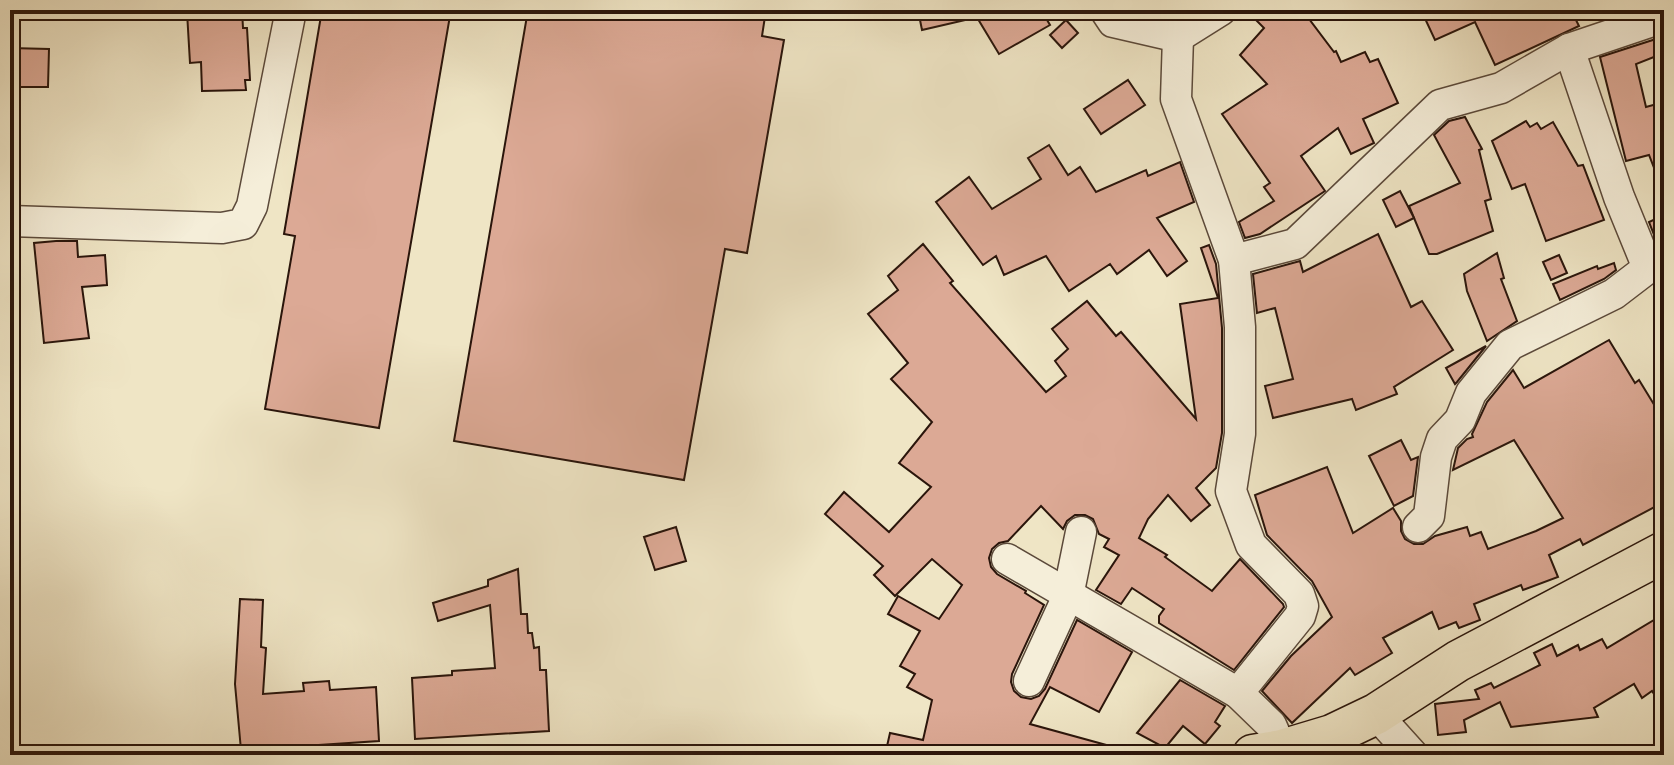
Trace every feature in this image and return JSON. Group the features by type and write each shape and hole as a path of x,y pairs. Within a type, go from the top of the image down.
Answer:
{"main road":[{"path":"1268,752 1332,735 1376,714 1458,661 1664,552"}],"street":[{"path":"10,221 222,228 243,224 252,206 291,10"},
{"path":"1105,10 1113,22 1178,37 1221,10"},
{"path":"1234,260 1295,244 1440,105 1501,88 1569,49 1664,17"},
{"path":"1178,37 1176,99 1234,260 1240,327 1240,419 1231,491 1251,545 1299,594 1303,606 1300,616 1238,693"},
{"path":"1418,527 1429,516 1436,457 1442,439 1460,420 1471,393 1510,345 1614,294 1648,268 1619,197 1569,49"},
{"path":"1029,681 1068,596 1081,532"},
{"path":"1007,559 1238,693 1271,725 1268,752"},
{"path":"1376,714 1413,755"}],"building":[{"path":"242,10 243,28 247,28 250,80 245,80 246,90 202,91 201,62 190,63 187,12"},
{"path":"322,10 451,10 379,428 265,409 295,236 284,234"},
{"path":"528,10 766,10 762,36 784,40 747,253 725,249 684,480 454,441"},
{"path":"918,10 973,10 974,18 922,30"},
{"path":"994,10 1041,10 1050,25 999,54 978,19"},
{"path":"1269,10 1294,10 1302,18 1306,15 1336,51 1341,62 1365,52 1370,62 1378,59 1398,103 1363,119 1374,143 1351,154 1338,128 1301,156 1325,191 1260,234 1245,238 1239,222 1274,201 1264,187 1270,183 1222,114 1267,84 1240,55 1264,28 1257,21"},
{"path":"1421,10 1571,10 1579,26 1495,65 1475,22 1435,40"},
{"path":"1066,20 1078,33 1062,48 1050,35"},
{"path":"1659,38 1661,42 1664,41 1664,53 1636,64 1646,107 1664,102 1663,191 1649,155 1626,161 1600,57"},
{"path":"10,48 49,49 48,87 10,87"},
{"path":"1128,80 1145,105 1101,134 1084,109"},
{"path":"1465,117 1482,149 1479,150 1491,199 1485,201 1493,231 1437,254 1429,254 1409,206 1460,183 1434,135 1449,121"},
{"path":"1526,121 1530,127 1537,123 1541,129 1553,122 1578,166 1583,165 1604,220 1546,241 1525,184 1512,189 1492,141"},
{"path":"1049,145 1068,175 1080,167 1096,192 1146,170 1148,176 1180,162 1194,202 1157,218 1187,261 1167,276 1149,250 1117,274 1110,264 1069,291 1046,256 1004,275 996,256 983,265 936,202 969,177 992,209 1041,179 1028,158"},
{"path":"1400,191 1414,218 1396,227 1383,200"},
{"path":"1664,215 1664,260 1649,222"},
{"path":"1378,234 1411,307 1422,301 1453,350 1394,387 1397,394 1356,410 1352,399 1273,418 1265,386 1293,379 1275,308 1257,313 1253,274 1300,261 1303,272"},
{"path":"77,241 78,257 105,255 107,285 82,287 89,338 44,343 34,243"},
{"path":"923,244 953,281 950,283 1046,392 1066,376 1055,361 1068,349 1052,329 1087,301 1116,336 1121,332 1196,419 1180,304 1218,298 1201,248 1209,245 1216,264 1222,328 1222,433 1216,468 1196,488 1210,505 1191,521 1168,495 1148,519 1139,538 1167,555 1165,557 1212,591 1240,559 1284,607 1234,670 1159,623 1164,609 1132,588 1121,604 1096,590 1119,555 1104,547 1109,539 1099,534 1093,519 1085,515 1075,515 1063,529 1041,506 1008,541 992,549 989,558 997,574 1044,605 1012,674 1014,691 1021,697 1031,699 1045,689 1077,620 1132,652 1099,712 1050,687 1030,724 1121,749 1120,755 885,755 890,733 923,740 932,700 907,687 915,674 900,666 920,631 888,614 898,596 939,619 962,585 932,559 895,596 874,575 883,566 825,514 844,492 889,532 931,487 899,463 932,422 891,379 908,363 868,314 898,290 888,276"},
{"path":"1497,253 1504,278 1501,279 1517,321 1487,341 1467,291 1464,274"},
{"path":"1559,255 1567,273 1551,280 1543,262"},
{"path":"1614,263 1616,270 1604,279 1560,300 1553,284 1597,266 1598,269"},
{"path":"1609,340 1635,383 1639,380 1658,411 1664,408 1664,502 1583,545 1580,539 1549,555 1558,577 1523,590 1521,585 1474,604 1480,620 1459,628 1456,622 1439,629 1432,612 1383,638 1392,653 1355,675 1350,668 1292,723 1262,691 1291,656 1332,617 1312,581 1267,535 1255,495 1327,467 1353,533 1393,508 1401,521 1405,539 1414,544 1423,544 1435,536 1467,527 1470,536 1481,532 1488,549 1536,531 1563,518 1514,440 1453,470 1458,448 1473,437 1487,402 1513,370 1524,388"},
{"path":"1486,346 1457,382 1455,384 1446,368"},
{"path":"1401,440 1411,460 1418,457 1413,496 1394,506 1369,456"},
{"path":"676,527 686,561 655,570 644,537"},
{"path":"518,569 521,614 527,614 528,633 532,633 534,648 539,647 540,670 546,670 549,731 415,739 412,678 495,668 490,605 438,621 433,603 488,586 488,580"},
{"path":"240,599 263,600 261,647 266,648 263,694 304,691 303,683 329,681 330,690 376,687 379,741 241,750 235,684"},
{"path":"1664,614 1664,709 1652,691 1642,698 1634,684 1594,708 1598,717 1511,727 1500,702 1464,720 1466,732 1438,735 1435,704 1479,699 1475,690 1491,683 1494,688 1540,665 1534,653 1552,644 1557,656 1578,645 1580,650 1602,639 1607,648"},
{"path":"1180,680 1225,706 1215,722 1220,726 1205,744 1183,726 1165,748 1137,733"}]}
